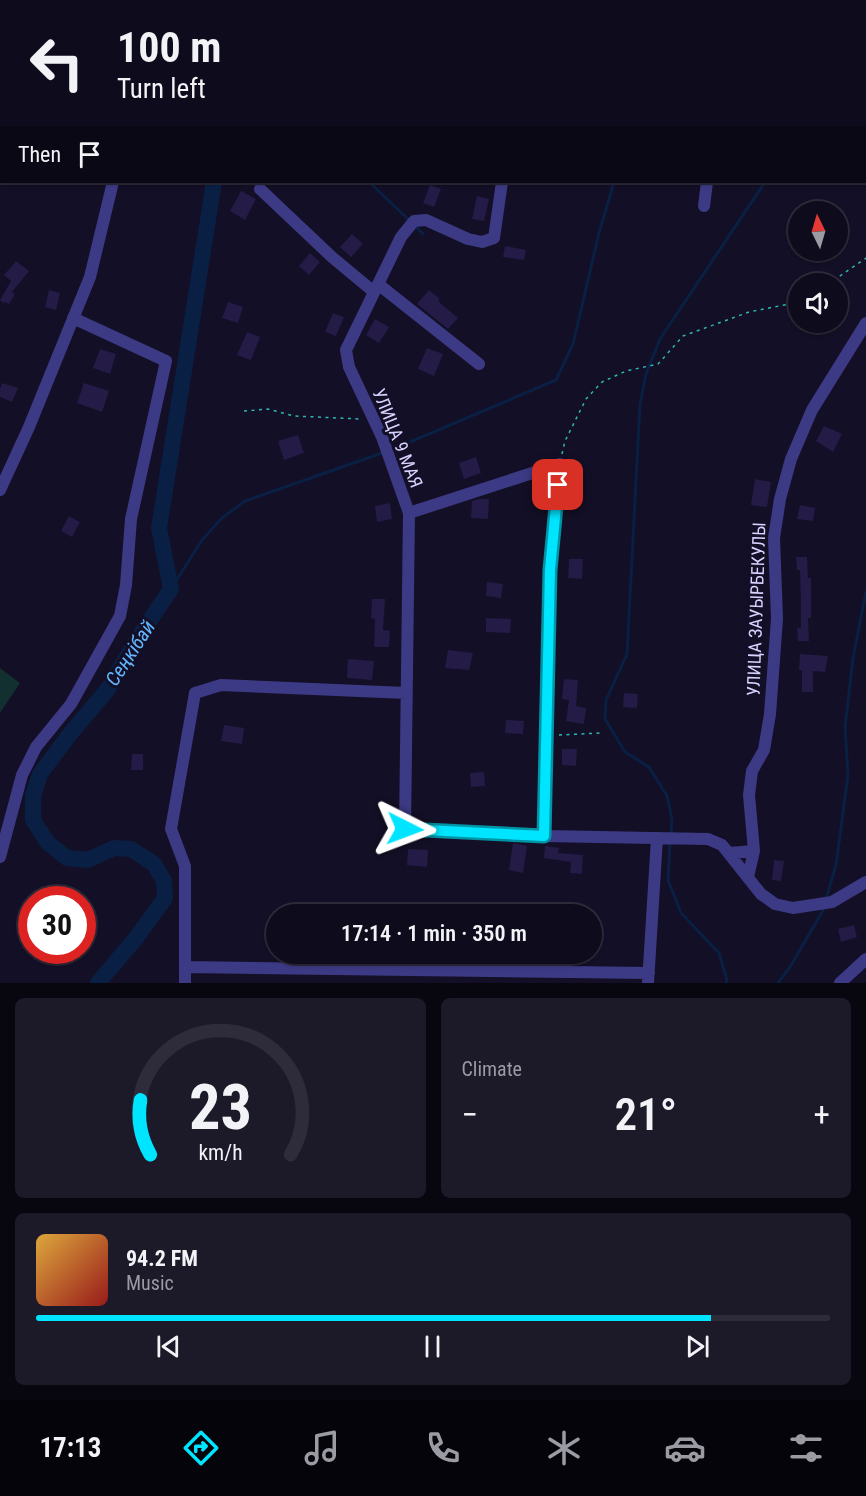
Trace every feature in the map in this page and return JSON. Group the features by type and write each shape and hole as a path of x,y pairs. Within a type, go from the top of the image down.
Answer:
{"street":[{"path":"0,490 29,428 90,277 112,183"},
{"name":"УЛИЦА 9 МАЯ","path":"502,183 494,238 482,242 468,239 426,220 414,221 401,237 346,350 349,367 382,437 409,513 405,829 544,836"},
{"path":"704,206 707,183"},
{"path":"260,189 333,258 479,364"},
{"path":"0,857 6,810 22,775 36,747 71,704 120,616 126,585 131,519 166,361 74,318"},
{"name":"УЛИЦА ЗАУЫРБЕКУЛЫ","path":"748,878 754,851 749,795 752,771 764,750 770,714 777,620 774,537 780,499 791,459 812,410 866,323"},
{"path":"409,513 560,464 550,570 544,836 708,839 722,845 761,894 775,904 793,908 832,902 866,882"},
{"path":"185,983 185,866 171,829 195,693 221,685 406,693"},
{"path":"185,967 649,978 657,838"},
{"path":"729,853 754,851"},
{"path":"840,983 866,959"}],"path":[{"path":"844,273 866,258"},
{"path":"560,464 565,441 586,399 602,382 626,371 658,364 683,336 749,312 788,304"},
{"path":"244,411 268,409 294,416 374,420"},
{"path":"546,735 601,734"}],"green space":[{"path":"0,668 20,683 0,713"}],"building":[{"path":"430,185 441,189 434,207 423,203"},
{"path":"241,191 256,199 245,220 230,211"},
{"path":"477,196 489,199 484,221 472,219"},
{"path":"352,234 363,244 351,257 340,247"},
{"path":"505,246 526,250 524,260 503,257"},
{"path":"310,253 320,262 309,275 299,266"},
{"path":"16,261 29,271 12,292 15,294 9,304 3,303 0,300 11,281 4,275"},
{"path":"49,290 60,293 56,310 45,307"},
{"path":"429,290 458,318 448,329 417,304"},
{"path":"228,302 243,307 238,323 222,318"},
{"path":"333,313 344,317 336,336 325,332"},
{"path":"375,319 389,327 379,343 366,335"},
{"path":"247,332 260,337 251,360 237,355"},
{"path":"427,348 443,354 434,376 418,369"},
{"path":"100,349 116,354 110,374 93,368"},
{"path":"2,383 18,388 12,402 0,397"},
{"path":"84,383 109,391 102,412 77,403"},
{"path":"824,426 842,434 833,452 816,441"},
{"path":"298,435 304,453 284,460 278,441"},
{"path":"476,457 481,473 464,479 459,463"},
{"path":"755,479 771,482 767,507 751,505"},
{"path":"489,499 488,519 471,518 472,501"},
{"path":"390,503 392,519 377,522 375,506"},
{"path":"800,505 815,508 813,521 797,519"},
{"path":"69,516 80,522 72,537 61,531"},
{"path":"796,557 807,557 808,578 811,578 809,641 798,641 797,628 801,628 801,605 800,570 797,570"},
{"path":"569,559 583,559 582,579 568,578"},
{"path":"487,582 503,584 501,598 486,596"},
{"path":"372,599 385,599 383,630 390,631 389,647 374,647 375,619 371,618"},
{"path":"486,618 511,619 510,633 486,632"},
{"path":"448,650 473,653 469,670 445,668"},
{"path":"800,654 828,656 825,672 813,671 813,692 802,692 802,670 799,670"},
{"path":"348,659 374,661 372,680 347,678"},
{"path":"564,679 578,680 576,706 586,708 584,724 566,721 569,700 562,699"},
{"path":"624,693 638,694 637,708 623,707"},
{"path":"506,720 524,721 523,734 505,733"},
{"path":"224,725 244,728 242,744 221,741"},
{"path":"562,749 577,749 576,766 562,765"},
{"path":"132,754 143,754 143,770 131,770"},
{"path":"484,772 485,786 471,787 470,773"},
{"path":"513,843 527,846 523,873 509,870"},
{"path":"545,846 559,848 558,853 583,855 582,874 570,873 571,862 544,858"},
{"path":"408,849 428,850 427,867 407,865"},
{"path":"774,860 784,861 781,881 772,880"},
{"path":"854,925 857,937 841,942 838,929"}],"waterway":[{"name":"Сеңкібай","path":"98,983 136,938 165,898 164,881 154,864 131,849 114,848 88,860 67,858 48,843 33,820 33,796 40,774 108,689 138,638 171,589 159,528 214,183"},
{"path":"370,183 409,220"},
{"path":"391,450 556,380 573,344 599,233 614,183"},
{"path":"671,835 672,819 667,796 649,767 625,752 605,719 606,700 627,654 640,404 646,374 660,339 764,183"},
{"path":"414,225 423,234"},
{"path":"171,589 202,540 222,518 245,501 385,452"},
{"path":"826,899 836,865 848,775 845,727 853,658 866,592"},
{"path":"670,842 668,880 681,913 719,953 726,983"},
{"path":"778,983 790,967 824,908"}],"route":[{"path":"405,829 544,836 550,570 558,485"}]}
